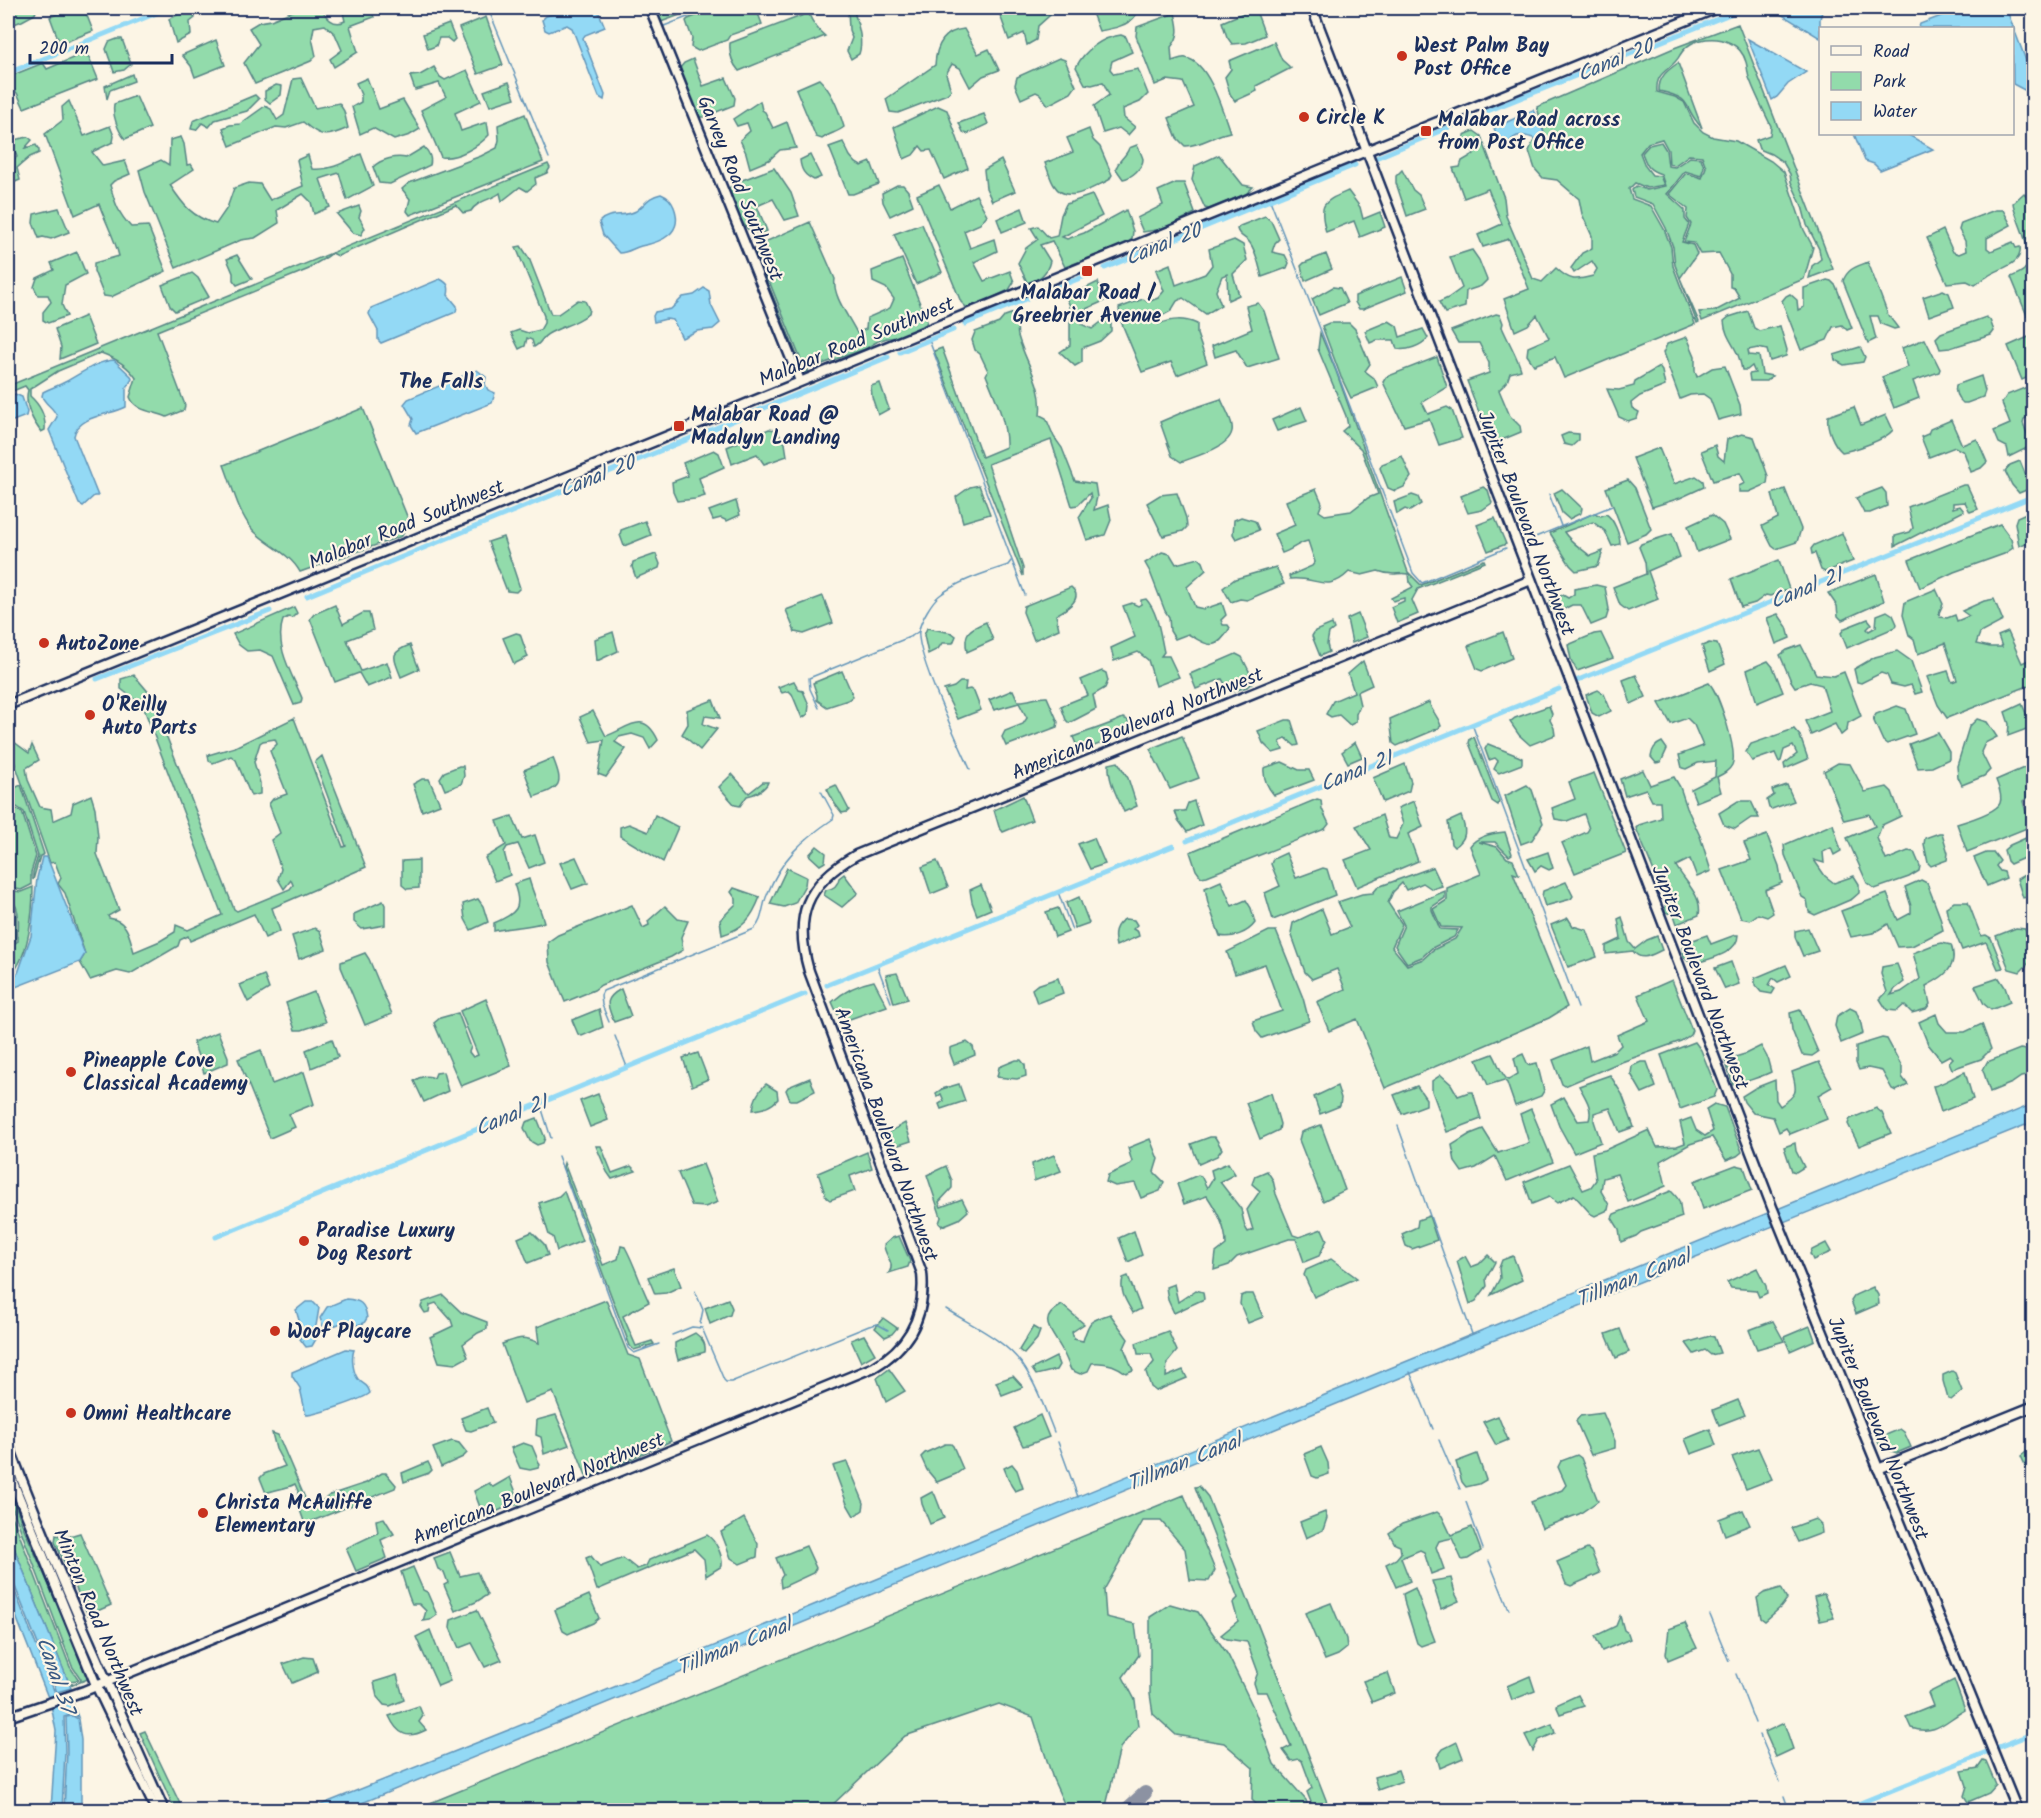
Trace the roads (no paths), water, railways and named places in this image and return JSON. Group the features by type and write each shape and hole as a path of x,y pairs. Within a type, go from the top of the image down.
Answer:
{"street":[{"name":"Garvey Road Southwest","path":"650,8 800,381"},
{"name":"Jupiter Boulevard Northwest","path":"1312,8 1772,1207 2017,1810"},
{"name":"Malabar Road Southwest","path":"8,705 1717,8"},
{"name":"Americana Boulevard Northwest","path":"8,1717 84,1691 694,1442 874,1367 888,1359 902,1347 916,1323 922,1305 922,1273 803,951 803,918 813,893 822,879 856,855 1532,580"},
{"path":"1878,1470 2034,1406"},
{"name":"Minton Road Northwest","path":"8,1444 106,1681 164,1810"},
{"name":"Minton Road Northwest","path":"8,1470 96,1685 156,1810"}],"water":[{"path":"562,8 597,8 605,27 583,38 605,95 604,100 599,97 572,28 567,25 549,32 545,30 542,20 546,16 561,12"},
{"path":"1793,8 1823,8 1819,37 1779,13"},
{"path":"1962,8 2006,8 2013,27 1919,27 1920,24"},
{"path":"2014,29 2033,79 2033,88 2026,91 2014,85"},
{"path":"1748,39 1806,72 1788,84 1772,100"},
{"path":"1533,110 1544,133 1543,137 1538,140 1517,136 1502,152 1494,128"},
{"path":"1854,135 1909,135 1933,149 1880,170 1874,164 1865,161"},
{"path":"661,194 672,202 674,207 676,224 673,230 656,242 619,253 603,235 599,222 607,217 636,211 650,199"},
{"path":"440,279 448,285 448,295 457,306 456,312 381,343 378,340 378,331 369,314 371,308"},
{"path":"704,288 709,291 711,305 720,323 713,329 697,331 682,338 673,320 654,322 655,312 671,309 683,297 694,295"},
{"path":"114,360 132,379 126,389 126,407 89,420 77,429 74,436 98,496 94,496 83,506 79,504 49,430 57,417 42,396 43,392 95,365"},
{"path":"477,370 486,377 485,384 488,390 495,393 492,403 416,433 411,425 413,419 404,404 408,399"},
{"path":"15,394 22,397 27,412 26,416 8,423 8,397"},
{"path":"42,857 47,857 85,954 80,962 8,990 8,980 18,973 31,936 37,878"},
{"name":"Tillman Canal","path":"2033,1104 2033,1122 1661,1271 1657,1275 345,1810 308,1810 541,1717"},
{"path":"346,1299 358,1301 363,1306 367,1318 364,1323 351,1327 341,1323 329,1328 323,1326 320,1318 327,1307"},
{"path":"306,1302 313,1302 319,1308 316,1326 319,1334 312,1346 306,1347 300,1339 301,1327 296,1310"},
{"path":"346,1349 354,1350 355,1373 370,1393 340,1406 306,1415 300,1388 292,1372"},
{"name":"Canal 37","path":"8,1533 71,1688 57,1692 8,1569"},
{"path":"8,1574 55,1693 58,1695 68,1691 69,1693 49,1700 8,1596"},
{"path":"71,1698 78,1717 73,1714 64,1717 62,1810 51,1810 56,1731 51,1705"},
{"path":"73,1716 78,1719 81,1740 81,1810 64,1810 66,1717"}],"waterway":[{"path":"8,73 169,8"},
{"path":"488,8 549,158"},
{"path":"664,26 711,8"},
{"name":"Canal 20","path":"1485,112 1745,8"},
{"name":"Canal 20","path":"1378,157 1471,118"},
{"name":"Canal 20","path":"1105,268 1355,165"},
{"path":"1270,200 1413,573 1422,583 1506,548"},
{"name":"Canal 20","path":"1035,296 1083,277"},
{"name":"Canal 20","path":"965,324 1026,299"},
{"name":"Canal 20","path":"900,352 953,330"},
{"path":"929,340 1025,595"},
{"name":"Canal 20","path":"307,596 888,357"},
{"path":"1549,494 1561,526"},
{"name":"Canal 21","path":"1578,680 2034,496"},
{"path":"1528,540 1612,506"},
{"path":"970,769 930,677 919,630 927,611 940,595 964,581 1008,565 1011,561"},
{"name":"Canal 20","path":"97,679 270,611"},
{"path":"819,708 810,689 809,678 912,636 919,631"},
{"name":"Canal 21","path":"1187,841 1559,689"},
{"path":"1472,724 1578,1008"},
{"path":"609,1022 602,1005 603,991 757,926 765,899 786,861 802,843 833,819 834,815 821,791"},
{"name":"Canal 21","path":"827,985 1173,846"},
{"path":"1058,892 1072,930"},
{"path":"877,965 891,1002"},
{"name":"Canal 21","path":"216,1237 805,994"},
{"path":"615,1036 627,1067"},
{"path":"540,1103 551,1138"},
{"path":"1398,1126 1472,1334"},
{"path":"558,1156 628,1348 634,1353 659,1344"},
{"path":"695,1291 703,1310 700,1324"},
{"path":"946,1309 987,1333 1015,1355 1032,1380 1054,1432"},
{"path":"672,1335 692,1327 702,1328 724,1380 731,1382 869,1326 877,1324 888,1330"},
{"path":"1410,1372 1433,1429"},
{"path":"1439,1440 1460,1489"},
{"path":"1058,1442 1078,1497"},
{"path":"1466,1502 1483,1549"},
{"path":"1489,1561 1509,1610"},
{"path":"1710,1615 1729,1661"},
{"path":"1736,1674 1755,1723"},
{"path":"1996,1748 2034,1733"},
{"path":"1760,1735 1780,1782"},
{"path":"1843,1810 1989,1751"},
{"path":"1784,1796 1789,1810"}],"place":[{"name":"West Palm Bay Post Office","path":"1402,56"},
{"name":"Circle K","path":"1304,117"},
{"name":"Malabar Road across from Post Office","path":"1426,131"},
{"name":"Malabar Road / Greebrier Avenue","path":"1087,271"},
{"name":"Malabar Road @ Madalyn Landing","path":"679,426"},
{"name":"AutoZone","path":"44,643"},
{"name":"O'Reilly Auto Parts","path":"90,715"},
{"name":"Pineapple Cove Classical Academy","path":"71,1072"},
{"name":"Paradise Luxury Dog Resort","path":"304,1241"},
{"name":"Woof Playcare","path":"275,1331"},
{"name":"Omni Healthcare","path":"71,1413"},
{"name":"Christa McAuliffe Elementary","path":"203,1513"}],"district":[{"name":"The Falls","path":"441,381"}]}
